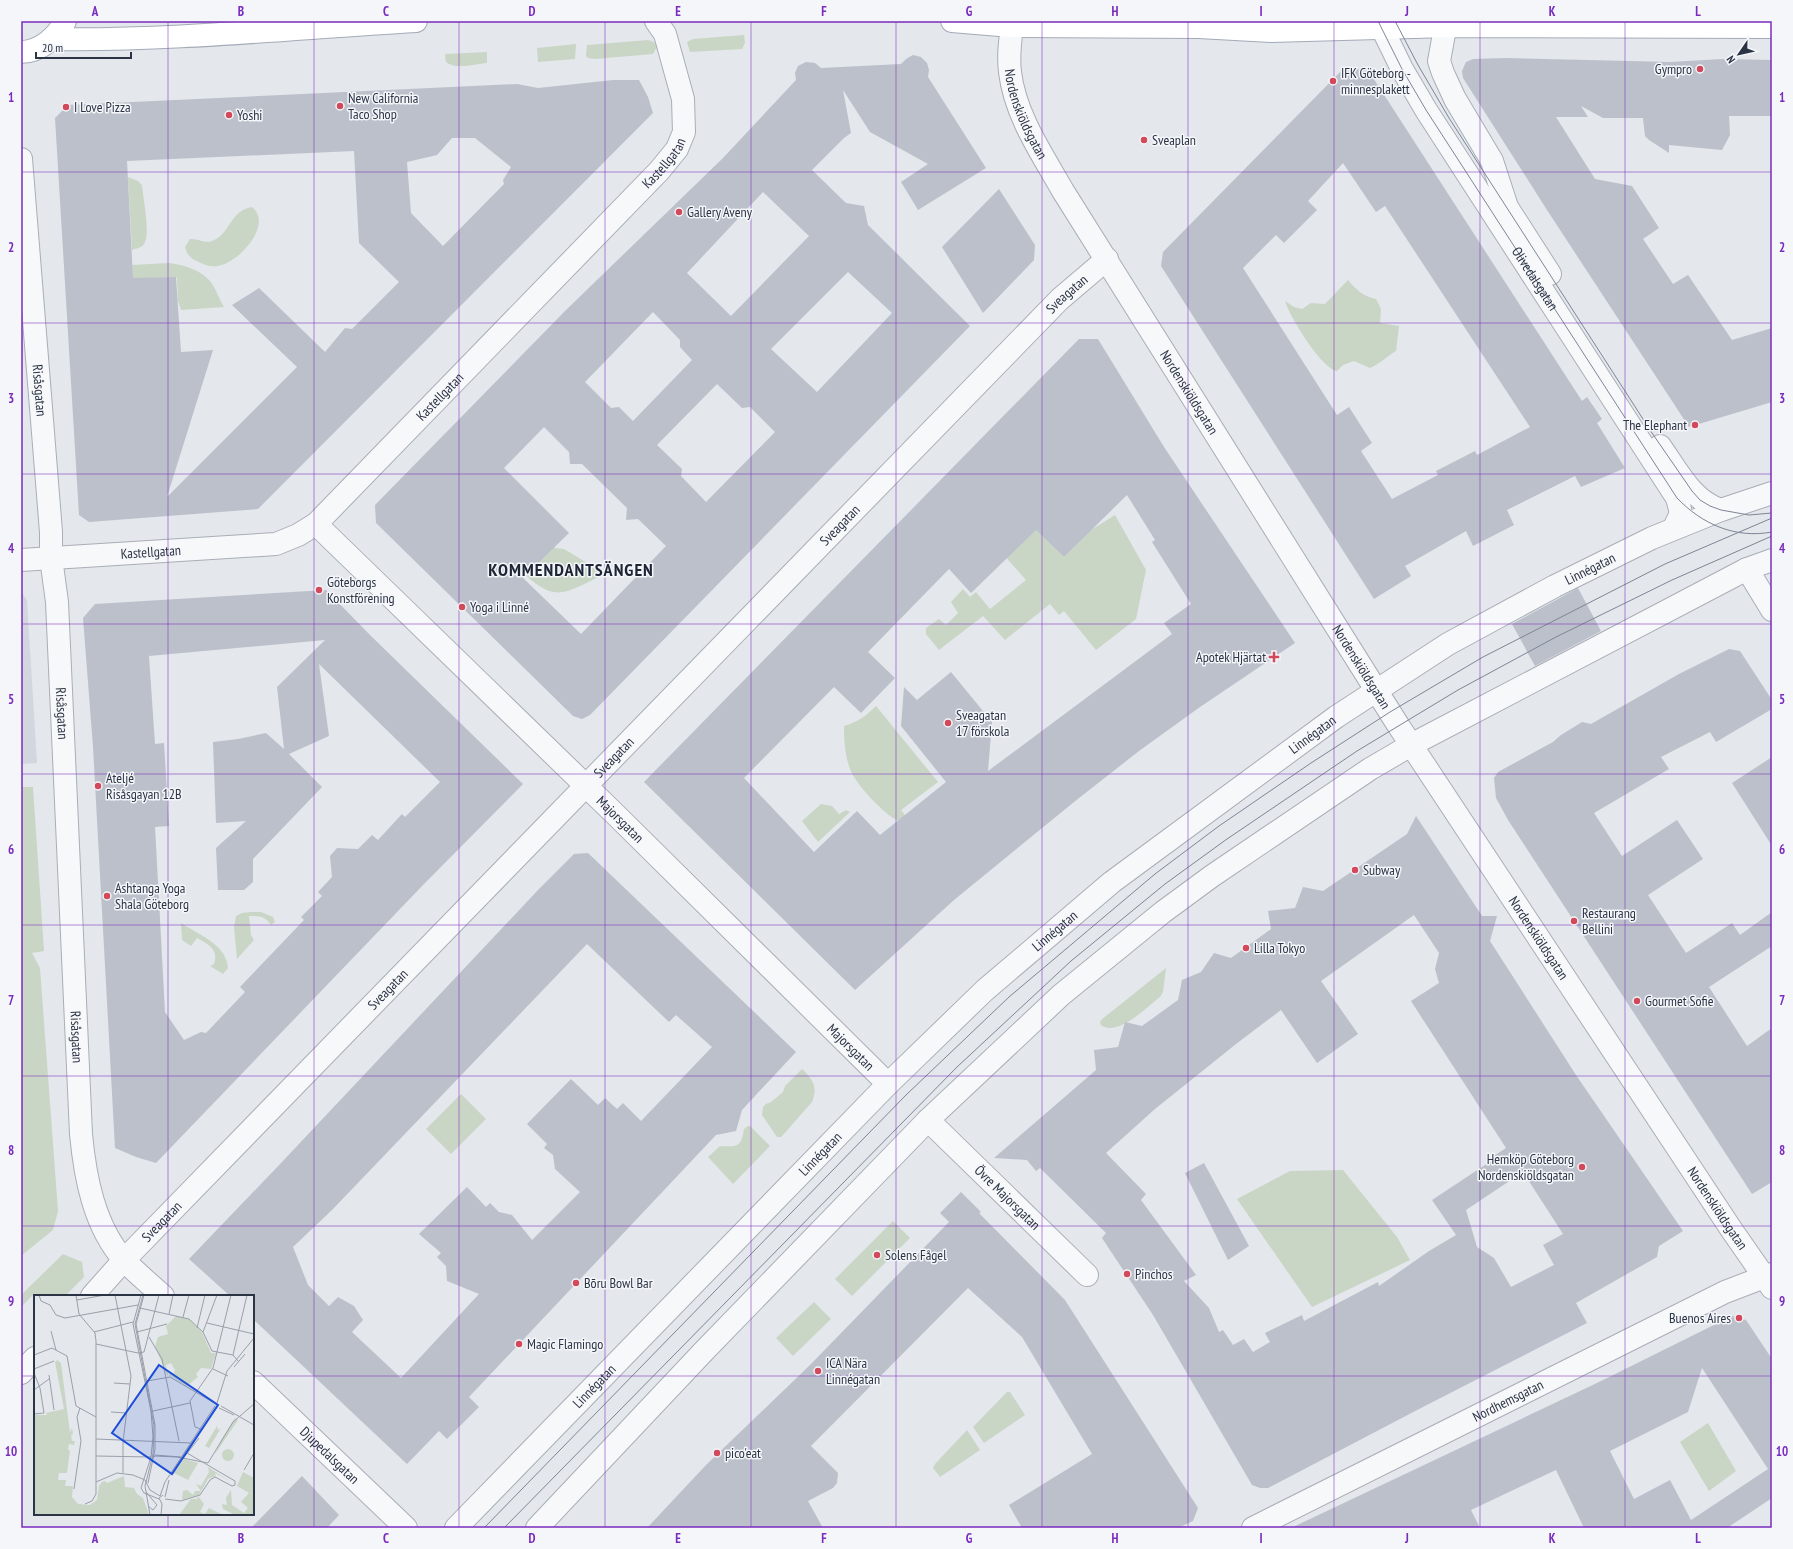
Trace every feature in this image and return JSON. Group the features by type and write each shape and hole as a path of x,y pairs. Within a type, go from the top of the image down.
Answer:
{"main road":[{"path":"21,52 36,49 50,40 58,32 65,21"},
{"path":"50,40 99,40 192,36 416,21"},
{"path":"952,21 1012,23 1206,24 1271,31 1450,26 1772,27"}],"street":[{"name":"Kastellgatan","path":"21,560 276,544 298,535 316,524 659,171 677,149 684,132 683,99 665,34 656,21"},
{"name":"Nordenskiöldsgatan","path":"1012,23 1010,71 1018,105 1028,128 1064,191 1411,745 1731,1229 1770,1280"},
{"name":"Olivedalsgatan","path":"1450,26 1444,34 1439,61 1455,99 1492,161 1507,207 1675,468 1700,500 1721,510"},
{"name":"Olivedalsgatan","path":"1382,28 1402,69 1445,140 1676,498 1681,513 1674,528"},
{"name":"Risåsgatan","path":"21,159 51,532 51,558 58,602 81,1134 84,1166 93,1200 107,1235 124,1260"},
{"name":"Sveagatan","path":"93,1295 124,1260 1060,299 1107,260"},
{"name":"Linnégatan","path":"456,1528 888,1084 985,990 1112,882 1336,717 1442,648 1582,572 1674,528 1772,493"},
{"name":"Majorsgatan","path":"316,524 888,1084"},
{"path":"537,1528 704,1350 928,1120 1061,995 1163,912 1212,876 1353,781 1411,745 1747,569 1772,560"},
{"path":"1747,569 1772,610"},
{"name":"Övre Majorsgatan","path":"928,1120 1087,1275"},
{"path":"124,1260 162,1295"},
{"name":"Nordhemsgatan","path":"1253,1528 1725,1292 1770,1280"},
{"path":"21,1373 34,1359"},
{"name":"Djupedalsgatan","path":"254,1383 406,1528"}],"shaded area":[{"path":"21,592 27,600 37,763 21,764"}],"green space":[{"path":"744,35 745,43 742,49 690,52 687,42 693,39"},
{"path":"648,40 654,42 657,47 653,54 595,59 588,58 586,56 587,45"},
{"path":"576,44 575,59 538,62 537,48"},
{"path":"487,52 487,63 455,66 446,62 446,54"},
{"path":"128,177 138,181 142,185 147,223 146,237 143,246 132,250"},
{"path":"252,207 258,214 259,223 256,233 251,242 234,258 225,264 212,266 196,261 188,254 185,247 190,239 209,242 218,238 239,213 244,209"},
{"path":"169,263 190,268 205,276 213,286 224,307 181,310 178,301 177,277 133,279 132,265"},
{"path":"1348,280 1360,292 1376,299 1381,309 1380,323 1399,326 1396,351 1370,368 1354,361 1343,365 1337,371 1330,368 1315,352 1299,329 1285,301 1294,307 1302,309 1311,303 1325,304"},
{"path":"519,511 555,548 564,549 602,572 603,575 568,591 560,592 551,592 532,581 520,570"},
{"path":"1115,515 1146,570 1136,619 1096,650 1064,611 1059,615 1050,604 1005,640 983,616 939,650 926,634 926,628 939,619 946,625 958,613 951,602 963,589 970,597 976,592 990,609 1026,580 1001,552 1032,526 1064,557 1091,530"},
{"path":"876,706 938,782 901,810 910,822 902,822 897,820 876,804 857,782 848,764 845,748 844,726 854,723 862,718"},
{"path":"21,787 33,787 44,951 32,953 40,968 58,1211 53,1230 21,1256"},
{"path":"821,804 832,806 839,814 846,810 850,812 818,842 802,821"},
{"path":"261,912 273,917 275,922 271,925 262,917 249,916 251,935 254,940 237,959 234,927 236,916 242,913"},
{"path":"181,923 210,941 223,953 228,968 223,974 210,966 214,964 215,954 209,945 197,938 191,946 182,940"},
{"path":"1166,968 1163,992 1160,997 1124,1024 1108,1028 1101,1025 1101,1020"},
{"path":"802,1069 812,1080 815,1092 814,1097 812,1102 781,1137 777,1137 762,1115 763,1107 783,1092 785,1086"},
{"path":"461,1094 486,1119 451,1154 426,1129"},
{"path":"750,1126 770,1146 733,1184 708,1157 720,1146 738,1145 742,1139 744,1129"},
{"path":"1343,1170 1397,1237 1410,1260 1312,1307 1237,1199 1290,1171"},
{"path":"893,1221 910,1238 852,1296 835,1279"},
{"path":"63,1254 82,1262 84,1277 66,1295 34,1294 21,1307 21,1295"},
{"path":"814,1302 831,1319 793,1356 776,1338"},
{"path":"1007,1392 1010,1392 1025,1415 984,1443 973,1427"},
{"path":"1708,1423 1736,1471 1709,1491 1680,1442"},
{"path":"967,1430 980,1450 940,1477 933,1468 935,1464"}],"building":[{"path":"913,55 921,57 927,63 929,70 928,77 986,168 918,210 901,182 928,164 870,132 843,90 851,133 812,170 846,203 864,206 868,225 970,326 590,715 582,719 573,716 376,523 375,505 565,311 723,158 796,80 795,73 798,66 806,62 815,63 821,68 901,64","holes":["763,192 809,236 731,316 687,273","848,272 892,313 817,392 771,349","653,312 680,340 680,347 692,360 633,421 619,407 611,408 585,382","717,384 742,408 750,407 775,432 706,502 681,476 682,469 657,445","544,427 569,452 570,464 582,464 627,508 626,520 638,519 666,546 581,634 523,578 569,533 504,468"]},
{"path":"1506,58 1670,62 1722,59 1772,60 1772,116 1729,116 1730,135 1722,150 1669,145 1669,153 1645,136 1643,118 1603,118 1581,106 1588,117 1556,117 1595,179 1632,186 1659,228 1643,239 1673,284 1688,275 1732,340 1772,328 1772,402 1689,427 1547,210 1463,78 1462,71 1466,62 1473,59"},
{"path":"1344,68 1368,70 1582,401 1587,397 1602,419 1597,423 1625,468 1581,487 1575,476 1507,510 1514,525 1473,546 1466,531 1405,566 1411,576 1374,599 1161,266 1163,252","holes":["1343,163 1376,212 1385,206 1530,427 1477,455 1475,451 1436,471 1438,475 1392,499 1361,451 1372,443 1349,407 1337,415 1243,268 1276,235 1284,243 1317,210 1308,201"]},
{"path":"613,80 639,80 648,97 653,113 258,509 89,522 79,515 55,118 68,105 517,84 538,88","holes":["452,138 475,138 511,167 503,180 504,184 443,246 411,213 407,162 437,155","354,151 359,243 399,282 352,329 345,328 325,352 259,288 232,305 297,367 167,497 213,350 181,352 176,277 133,278 127,161"]},
{"path":"999,189 1035,245 1034,260 983,313 942,247"},
{"path":"1079,339 1098,339 1164,447 1295,643 1200,707 1139,751 1074,802 954,900 855,990 644,782","holes":["1127,495 1155,540 1152,542 1191,604 1164,623 1172,634 988,771 992,722 951,672 917,700 904,687 901,726 946,782 880,835 857,811 814,852 744,778 834,687 861,713 895,678 868,652 949,569 971,593 1036,530 1064,557"]},
{"path":"1578,588 1601,631 1535,666 1512,624"},
{"path":"326,590 523,784 424,884 156,1163 136,1157 115,1148 93,747 83,618 95,604","holes":["325,640 277,687 284,749 266,733 238,739 213,742 216,823 246,821 216,848 218,890 244,890 253,882 253,859 322,787 289,754 329,736 319,664 440,782 405,817 402,814 378,840 372,835 358,849 337,848 330,856 332,877 318,892 322,896 301,917 304,920 240,987 245,992 206,1033 201,1032 184,1040 165,1012 155,827 169,826 164,743 155,744 149,656"]},
{"path":"1729,649 1740,651 1772,700 1772,709 1716,742 1710,732 1661,757 1669,769 1594,813 1622,856 1677,820 1703,859 1648,895 1686,953 1732,923 1740,935 1772,912 1772,946 1709,987 1747,1046 1772,1028 1772,1182 1752,1194 1508,820 1496,798 1494,778 1498,772 1553,742 1561,735 1582,722 1591,724 1679,674"},
{"path":"1772,757 1772,846 1732,783"},
{"path":"1416,816 1482,916 1497,916 1490,941 1576,1075 1683,1231 1659,1246 1657,1257 1576,1303 1587,1323 1268,1488 1260,1488 1252,1485 1153,1315 1102,1238 1106,1233 1040,1168 1036,1171 1027,1160 994,1158 1096,1070 1094,1050 1118,1047 1125,1022 1142,1026 1178,1000 1182,980 1201,972 1214,953 1231,958 1271,929 1268,911 1295,908 1303,887 1323,891 1407,834","holes":["1414,915 1439,953 1435,969 1439,983 1411,1001 1506,1148 1489,1159 1491,1161 1432,1200 1456,1235 1429,1251 1379,1286 1378,1282 1304,1321 1302,1315 1265,1333 1270,1342 1253,1352 1244,1339 1233,1345 1223,1330 1219,1332 1209,1308 1184,1281 1196,1275 1141,1200 1146,1194 1106,1153 1155,1109 1281,1010 1317,1063 1358,1034 1321,981","1523,1172 1563,1234 1543,1245 1554,1265 1511,1287 1494,1258 1477,1247 1466,1210"]},
{"path":"588,853 796,1052 742,1110 736,1131 716,1135 469,1397 479,1407 447,1439 439,1431 407,1464 254,1320 254,1295 229,1295 189,1259 538,890 574,854","holes":["587,944 669,1022 676,1015 712,1047 641,1121 623,1103 617,1109 605,1098 598,1105 571,1079 527,1124 547,1144 544,1148 553,1155 555,1169 580,1192 532,1240 512,1215 499,1212 490,1203 486,1207 467,1187 419,1234 441,1253 437,1257 446,1266 447,1281 479,1294 401,1378 352,1332 363,1320 354,1306 338,1297 329,1306 308,1285 293,1247 332,1210"]},
{"path":"1204,1163 1249,1246 1228,1260 1185,1173"},
{"path":"961,1192 981,1212 979,1213 1065,1300 1198,1508 1193,1521 1178,1528 1022,1528 1009,1505 1092,1454 1022,1337 968,1288 811,1446 838,1473 837,1483 833,1488 808,1501 823,1528 647,1528 706,1465 811,1364 949,1222 940,1213"},
{"path":"1732,1316 1746,1320 1772,1359 1772,1498 1727,1528 1584,1528 1556,1470 1471,1510 1480,1528 1291,1528 1597,1383","holes":["1702,1368 1768,1469 1691,1520 1670,1480 1634,1499 1610,1451 1688,1412"]},
{"path":"302,1476 339,1515 327,1528 251,1528"}],"tram line":[{"path":"1378,21 1402,69 1426,110 1677,498 1697,515 1720,527 1745,533 1758,534 1772,532"},
{"path":"1395,21 1418,65 1449,118 1652,433 1692,491 1700,500 1721,510 1749,515 1772,513"},
{"path":"484,1528 906,1095 1009,997 1155,874 1219,826 1311,763 1390,712 1483,657 1665,564 1772,518"},
{"path":"504,1528 957,1067 1071,961 1165,884 1227,839 1357,751 1458,690 1556,637 1672,580 1772,536"}],"place":[{"name":"Gympro","path":"1700,69"},
{"name":"IFK Göteborg - minnesplakett","path":"1333,81"},
{"name":"New California Taco Shop","path":"340,106"},
{"name":"I Love Pizza","path":"66,107"},
{"name":"Yoshi","path":"229,115"},
{"name":"Sveaplan","path":"1144,140"},
{"name":"Gallery Aveny","path":"679,212"},
{"name":"The Elephant","path":"1695,425"},
{"name":"Göteborgs Konstförening","path":"319,590"},
{"name":"Yoga i Linné","path":"462,607"},
{"name":"Apotek Hjärtat","path":"1274,657"},
{"name":"Sveagatan 17 förskola","path":"948,723"},
{"name":"Ateljé Risåsgayan 12B","path":"98,786"},
{"name":"Subway","path":"1355,870"},
{"name":"Ashtanga Yoga Shala Göteborg","path":"107,896"},
{"name":"Restaurang Bellini","path":"1574,921"},
{"name":"Lilla Tokyo","path":"1246,948"},
{"name":"Gourmet Sofie","path":"1637,1001"},
{"name":"Hemköp Göteborg Nordenskiöldsgatan","path":"1582,1167"},
{"name":"Solens Fågel","path":"877,1255"},
{"name":"Pinchos","path":"1127,1274"},
{"name":"Bōru Bowl Bar","path":"576,1283"},
{"name":"Buenos Aires","path":"1739,1318"},
{"name":"Magic Flamingo","path":"519,1344"},
{"name":"ICA Nära Linnégatan","path":"818,1371"},
{"name":"pico'eat","path":"717,1453"}],"district":[{"name":"KOMMENDANTSÄNGEN","path":"571,569"}]}
